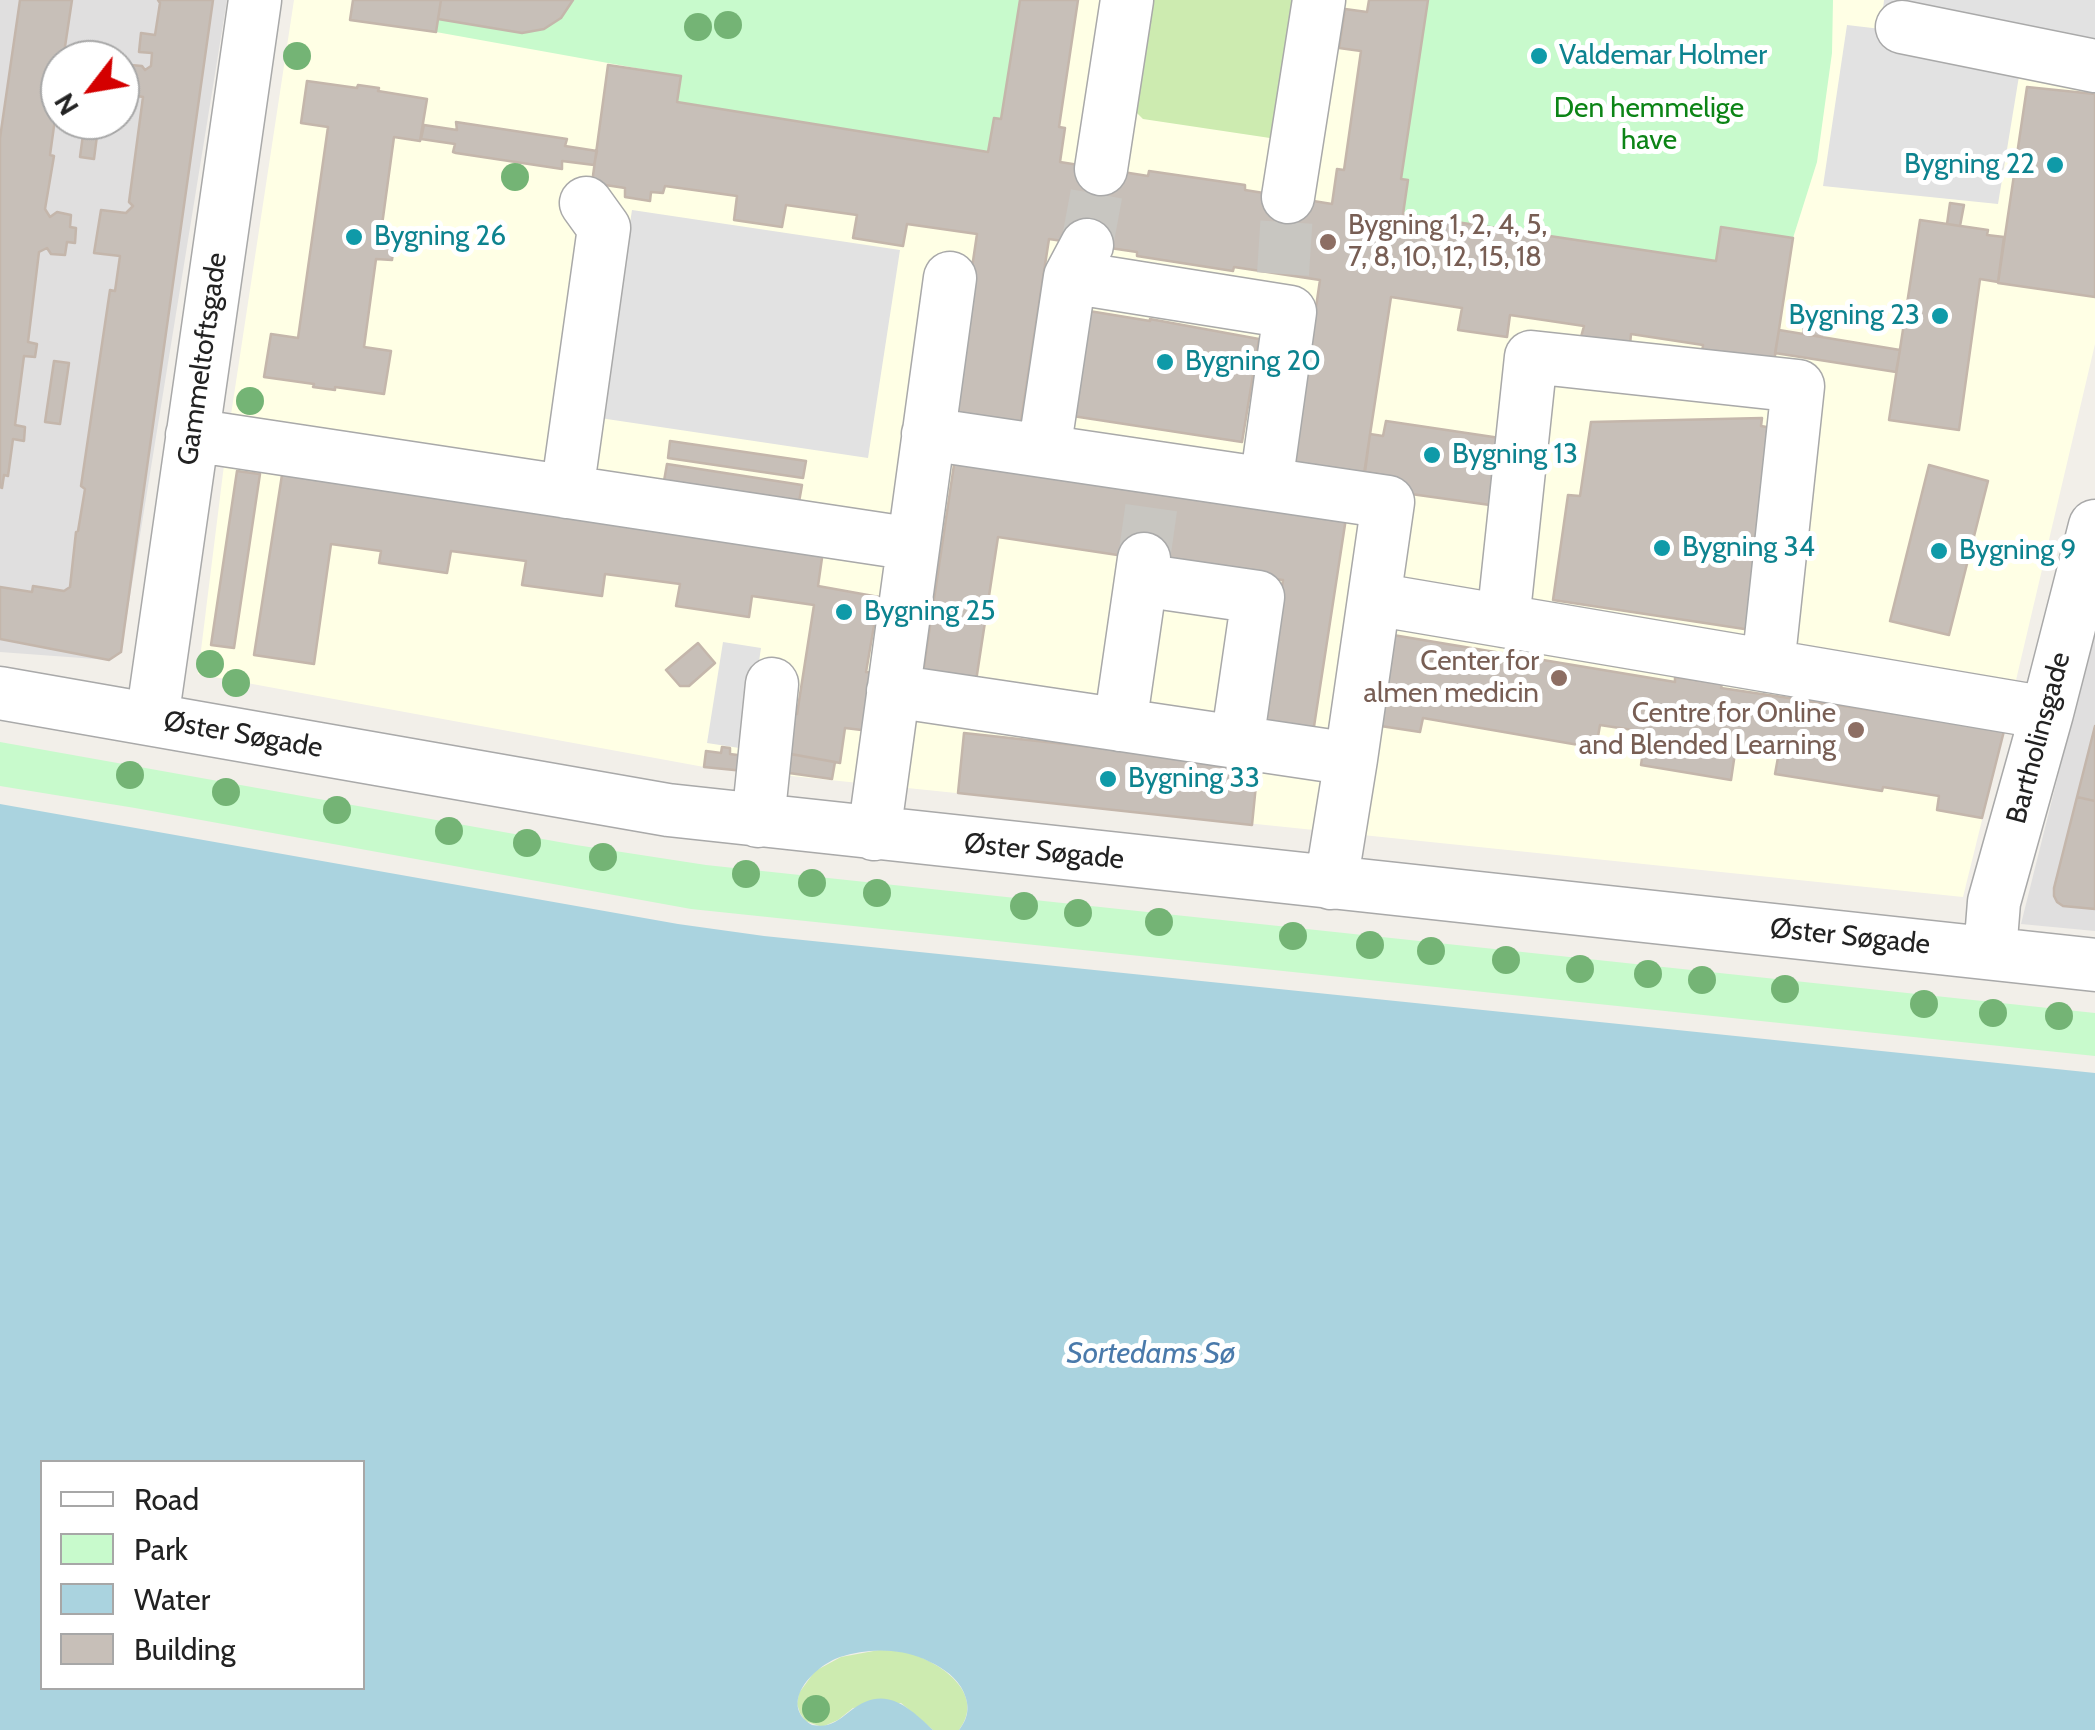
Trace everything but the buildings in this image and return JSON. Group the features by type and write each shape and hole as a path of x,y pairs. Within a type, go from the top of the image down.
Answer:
{"street":[{"name":"Gammeltoftsgade","path":"152,719 255,0"},
{"path":"1101,169 1127,0"},
{"path":"1288,197 1319,0"},
{"path":"1902,28 2095,66"},
{"path":"567,492 604,228 586,203"},
{"path":"1044,451 1078,261 1287,293 1266,484"},
{"path":"874,834 950,278"},
{"path":"1503,621 1531,357 1798,386 1768,666"},
{"path":"928,434 1044,451 1156,478 1266,484 1388,502 1330,882"},
{"path":"192,436 913,544"},
{"name":"Bartholinsgade","path":"1990,952 1994,902 2095,526"},
{"path":"1120,725 1142,569 1258,597 1237,742"},
{"path":"1374,599 2047,713"},
{"path":"758,821 772,684"},
{"path":"894,691 1350,759"},
{"name":"Øster Søgade","path":"0,693 668,810 2095,964"}],"shaded area":[{"path":"0,0 227,0 121,652 109,660 0,652"},
{"path":"294,0 2095,0 2095,344 1963,897 704,767 198,674 227,441"},
{"path":"1884,0 2095,0 2095,79 2020,70 1998,204 1823,186 1847,25 1881,29"},
{"path":"632,210 900,250 868,458 600,418"},
{"path":"2095,628 2095,931 2021,924"},
{"path":"723,642 761,648 746,749 707,743"}],"green space":[{"path":"441,0 1020,0 1001,119 994,118 988,152 677,102 680,76 436,32"},
{"path":"1142,0 1303,0 1280,131 1270,138 1143,119 1134,110"},
{"name":"Den hemmelige have","path":"1428,0 1833,0 1832,53 1817,162 1793,238 1721,227 1716,261 1403,214 1408,180 1401,179"},
{"path":"0,742 706,865 2095,1013 2095,1056 691,909 0,786"},
{"path":"879,1650 912,1654 948,1673 964,1693 967,1705 959,1730 933,1730 901,1703 853,1708 822,1727 805,1721 797,1704 799,1693 815,1671 841,1657"}],"water":[{"name":"Sortedams Sø","path":"0,804 764,936 2095,1073 2095,1730 959,1730 967,1704 954,1678 924,1659 882,1650 830,1662 810,1677 799,1697 802,1716 812,1725 828,1725 861,1704 883,1699 904,1705 933,1730 0,1730"}],"tunnel":[{"path":"1087,245 1101,169"},
{"path":"1283,274 1288,197"},
{"path":"1144,559 1154,488"}],"place":[{"name":"Valdemar Holmer","path":"1539,56"},
{"name":"Bygning 22","path":"2055,165"},
{"name":"Bygning 26","path":"354,237"},
{"name":"Bygning 1, 2, 4, 5, 7, 8, 10, 12, 15, 18","path":"1328,242"},
{"name":"Bygning 23","path":"1940,316"},
{"name":"Bygning 20","path":"1165,362"},
{"name":"Bygning 13","path":"1432,455"},
{"name":"Bygning 34","path":"1662,548"},
{"name":"Bygning 9","path":"1939,551"},
{"name":"Bygning 25","path":"844,612"},
{"name":"Center for almen medicin","path":"1559,678"},
{"name":"Centre for Online and Blended Learning","path":"1856,730"},
{"name":"Bygning 33","path":"1108,779"}]}
